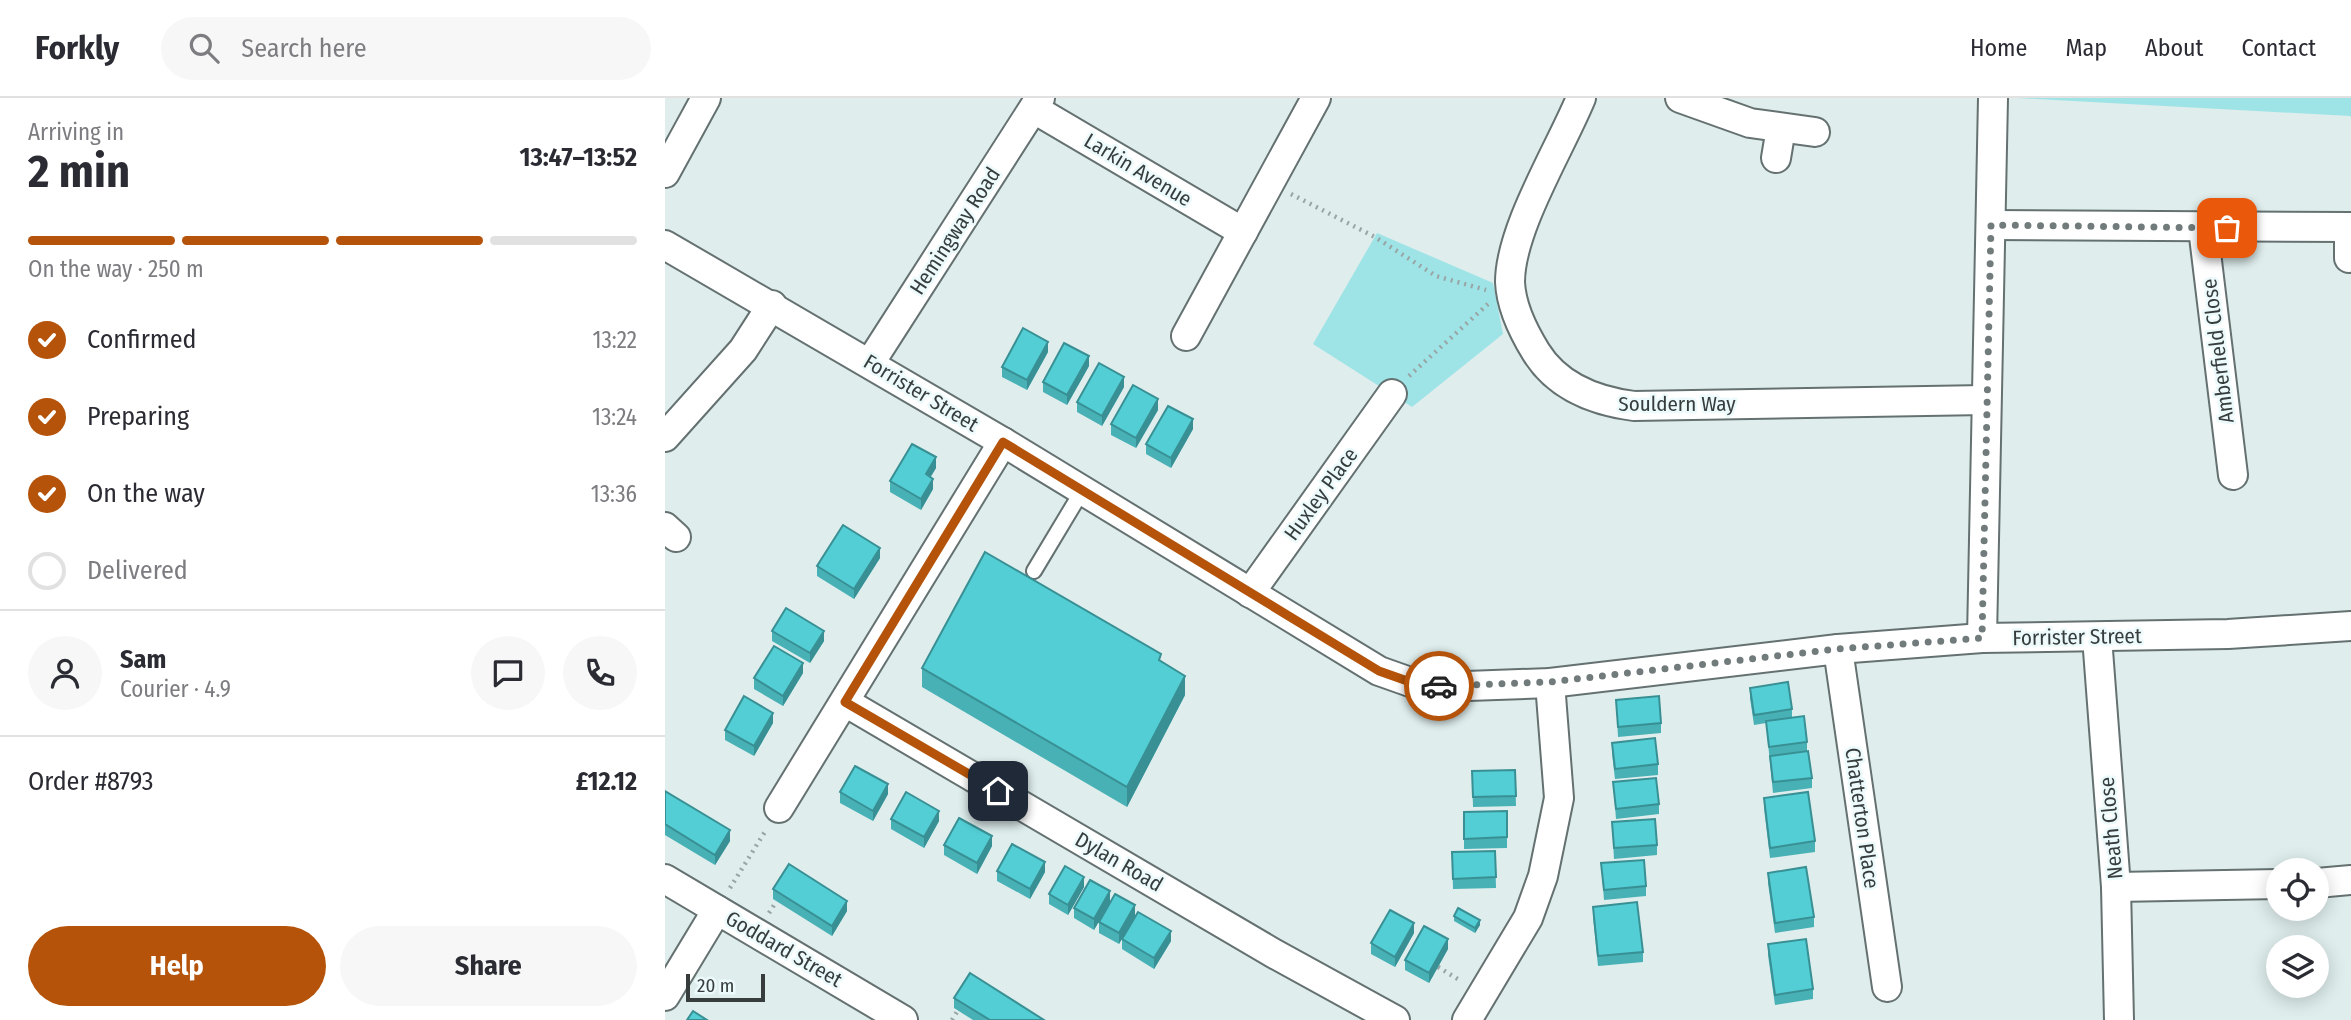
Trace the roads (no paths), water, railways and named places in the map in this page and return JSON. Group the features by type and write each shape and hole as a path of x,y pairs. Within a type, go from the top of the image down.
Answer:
{"street":[{"path":"665,173 706,98"},
{"path":"1186,336 1316,98"},
{"name":"Souldern Way","path":"1581,98 1519,235 1510,283 1520,326 1547,371 1567,385 1605,403 1634,406 1985,400"},
{"path":"1680,98 1750,123 1815,132"},
{"path":"1982,638 1993,98"},
{"name":"Larkin Avenue","path":"1037,103 1243,232"},
{"name":"Hemingway Road","path":"870,363 1037,103"},
{"path":"1776,158 1781,128"},
{"path":"1991,225 2350,227 2349,258"},
{"name":"Amberfield Close","path":"2203,228 2233,475"},
{"name":"Forrister Street","path":"665,244 1003,442 1379,671 1413,683 1452,687 1550,682 1837,649 1982,638 2097,637 2351,626"},
{"path":"665,437 743,350 772,305"},
{"name":"Huxley Place","path":"1250,593 1392,394"},
{"path":"779,808 1003,442"},
{"name":"Neath Close","path":"2097,637 2116,887 2119,1020"},
{"name":"Chatterton Place","path":"1837,649 1887,986"},
{"path":"1467,1020 1528,918 1543,876 1559,798 1550,682"},
{"name":"Dylan Road","path":"845,702 1273,953 1395,1020"},
{"name":"Goddard Street","path":"665,879 902,1020"},
{"path":"2329,882 2351,880"},
{"path":"2116,887 2266,884"},
{"path":"665,996 717,910"}],"lane":[{"path":"1034,571 1082,491"}]}
